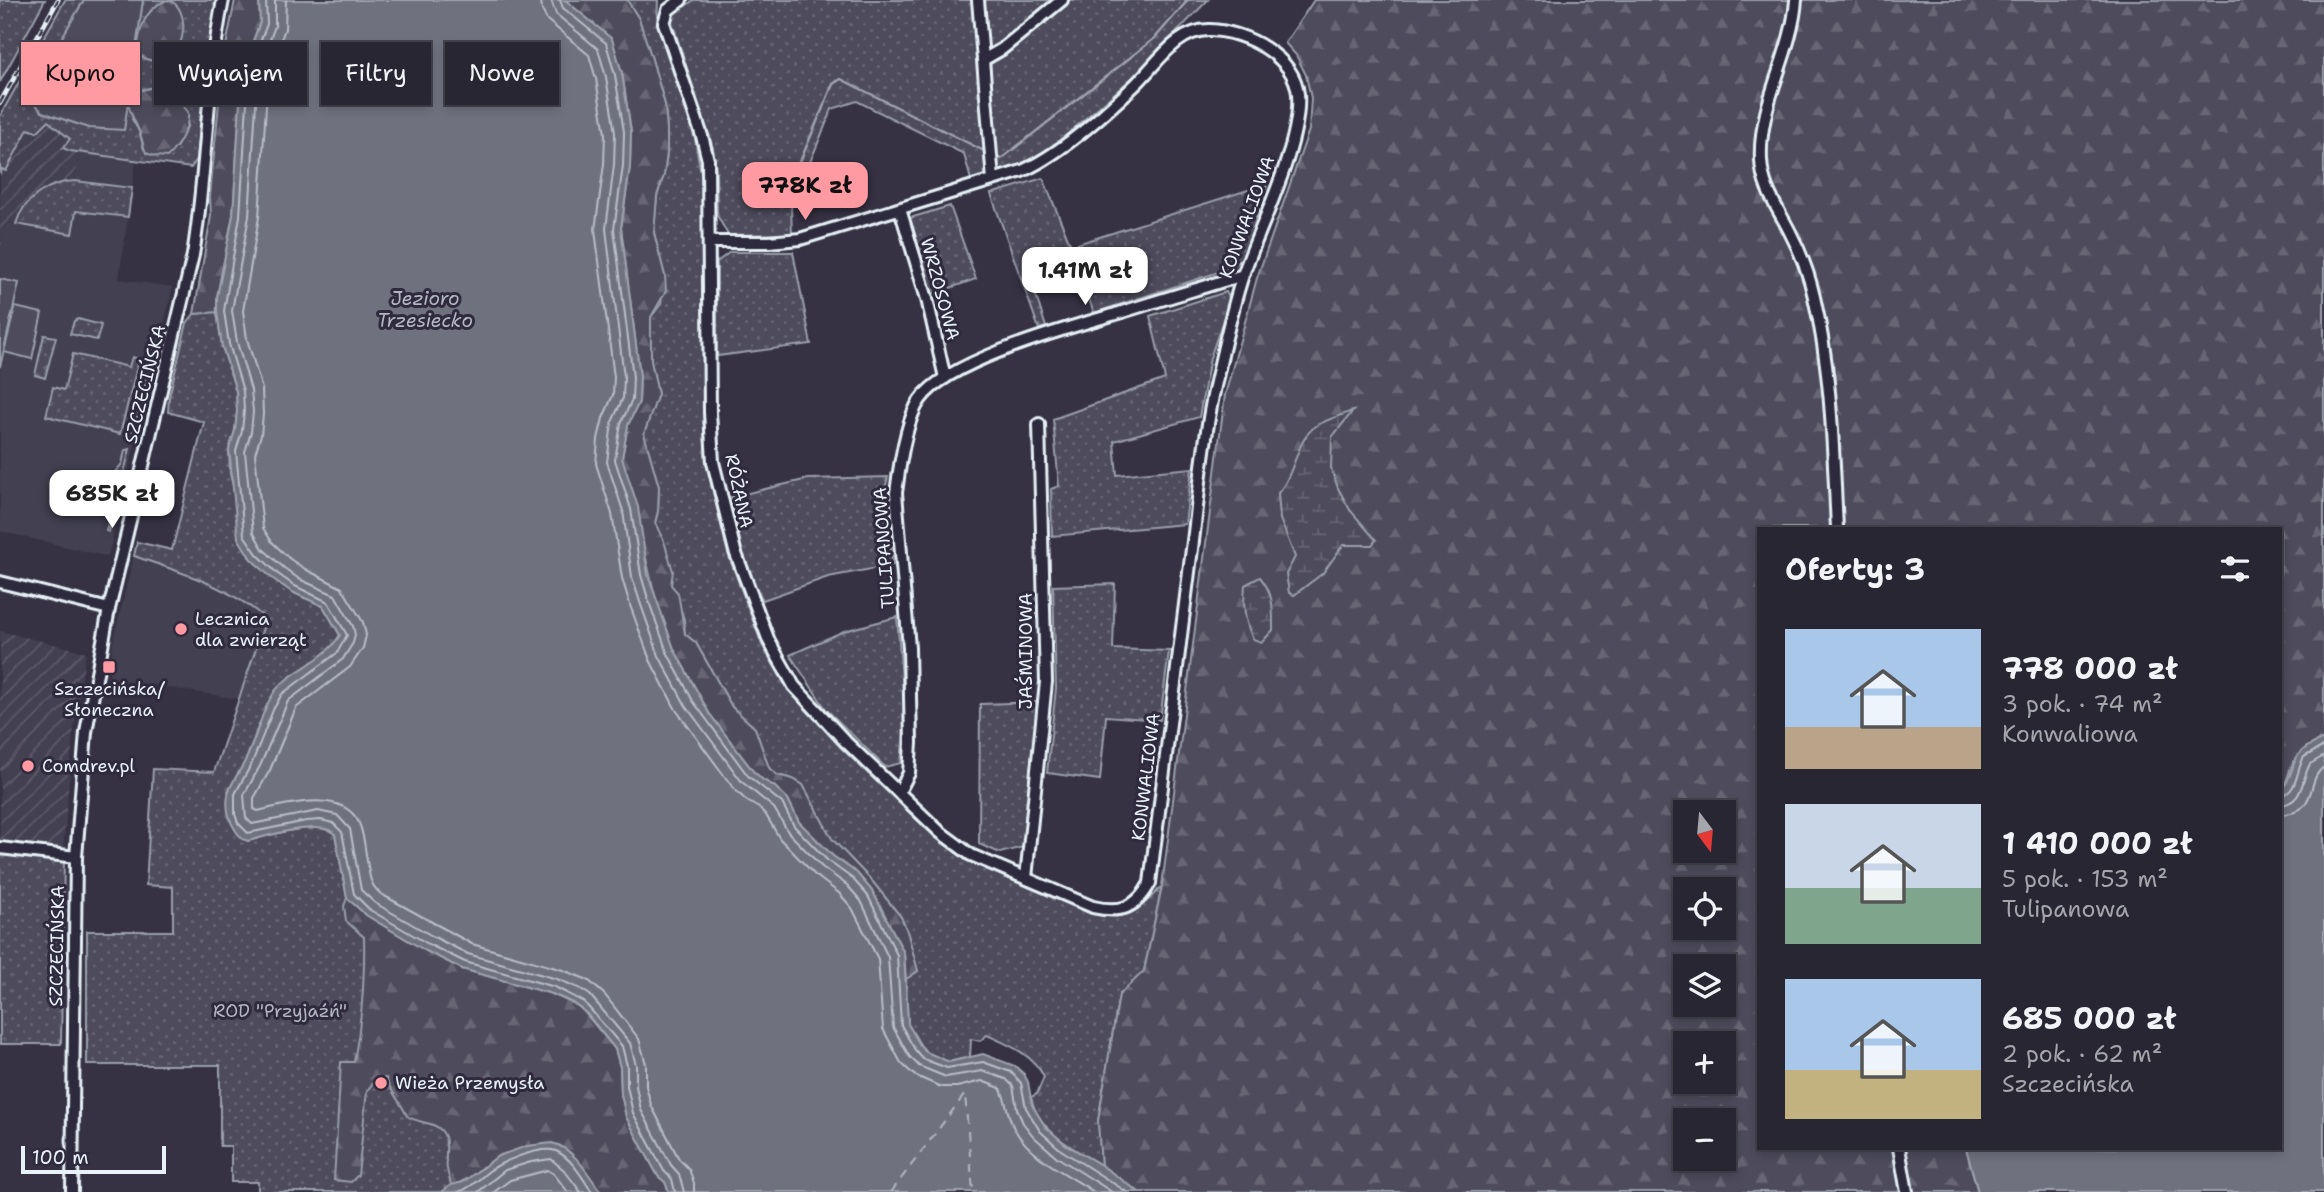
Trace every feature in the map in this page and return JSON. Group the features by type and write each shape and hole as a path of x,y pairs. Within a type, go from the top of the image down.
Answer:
{"street":[{"name":"SZCZECIŃSKA","path":"72,1192 76,857 83,753 108,609 193,255 201,199 213,64 223,0"},
{"name":"RÓŻANA","path":"681,0 668,9 664,23 706,150 709,180 712,447 735,551 769,641 794,686 846,742 940,832 971,855 1026,878"},
{"path":"978,0 992,180"},
{"path":"983,60 1002,49 1062,0"},
{"path":"1796,0 1789,43 1763,129 1761,161 1767,189 1799,250 1814,297 1833,435 1837,527"},
{"name":"KONWALIOWA","path":"709,242 800,239 1022,171 1054,154 1137,83 1168,50 1187,35 1200,30 1238,36 1258,44 1286,64 1294,77 1298,92 1294,135 1243,275 1223,349 1211,409 1150,883 1144,894 1129,907 1110,911 1093,907 1026,878"},
{"name":"WRZOSOWA","path":"900,209 927,299 944,378"},
{"name":"TULIPANOWA","path":"899,792 909,773 911,743 909,648 896,493 913,413 920,400 944,378 1028,342 1243,275"},
{"name":"JAŚMINOWA","path":"1026,878 1046,682 1039,424"},
{"path":"0,582 108,609"},
{"path":"0,848 76,857"},
{"path":"1899,1150 1907,1192"}],"shaded area":[{"path":"48,120 70,140 63,148 79,152 75,181 54,184 29,201 16,224 6,223 0,252 0,174 2,169 7,170 28,129 40,130"},
{"path":"79,152 136,159 132,188 75,181"},
{"path":"75,210 128,217 119,279 173,287 108,557 0,531 0,252 6,223 72,233"},
{"path":"134,556 223,588 266,619 238,699 109,678 113,641"},
{"path":"0,631 86,652 73,735 63,852 0,843"}],"green space":[{"path":"0,0 45,0 21,42 0,82"},
{"path":"65,0 84,0 60,42 41,42"},
{"path":"84,0 143,0 137,42 59,42"},
{"path":"143,0 216,0 209,42 154,42 154,87 140,90 140,42 137,42"},
{"path":"167,0 175,4 181,12 183,33 180,42 154,42 154,61 147,60 140,54 139,36 144,21 159,4"},
{"path":"235,0 259,0 260,22 253,42 227,42"},
{"path":"565,0 627,0 639,19 665,105 667,153 657,196 654,233 666,291 651,317 651,361 658,394 644,434 659,487 655,523 664,541 673,571 671,585 678,593 685,634 696,643 732,707 755,728 769,768 777,775 803,785 832,839 872,881 901,917 918,971 906,979 904,953 873,892 857,873 833,856 799,822 788,799 753,771 709,713 674,649 656,600 622,458 628,425 639,402 640,376 621,228 630,167 631,132 622,73 612,39"},
{"path":"627,0 658,0 657,23 695,139 702,180 703,412 706,463 728,554 762,645 788,690 840,747 935,837 967,861 1091,914 1104,916 1124,916 1131,913 1162,886 1144,971 1119,995 1098,1121 1101,1165 1058,1138 1041,1120 1031,1097 1037,1094 1044,1077 1034,1062 1020,1051 987,1035 980,1041 971,1039 970,1057 949,1062 926,1052 920,1045 908,1024 906,979 918,971 901,917 872,881 832,839 803,785 777,775 769,768 755,728 732,707 696,643 685,634 684,619 671,585 655,523 659,487 644,434 658,394 651,361 650,330 651,317 661,304 665,276 654,233 657,196 667,153 665,105 639,19"},
{"path":"694,0 1208,0 1132,78 1050,149 1019,165 971,180 964,154 857,101 832,109 791,208 792,234 728,235 717,215 713,148 672,22 674,14"},
{"path":"1314,0 2324,0 2324,739 2301,752 2282,789 2282,527 1757,527 1757,1150 1967,1150 1978,1192 1139,1192 1101,1165 1098,1121 1119,995 1144,971 1162,886 1225,395 1257,278 1309,130 1311,98 1306,75 1296,55 1285,43"},
{"path":"21,79 21,105 37,105 42,112 89,128 124,129 128,105 135,105 132,119 144,149 176,148 188,125 171,105 202,105 197,159 191,168 70,151 63,148 70,139 48,121 37,132 28,129 6,171 2,169 0,174 0,116"},
{"path":"154,87 154,105 182,105 188,112 182,136 167,157 146,153 129,107 140,105 140,91"},
{"path":"36,105 128,105 124,130 89,128 42,112"},
{"path":"219,105 240,105 233,215 217,297 217,312 194,314 211,216 210,196"},
{"path":"1043,178 1071,246 1267,184 1244,257 1231,268 1094,313 1070,246 1025,262 1046,327 1039,329 991,194"},
{"path":"75,181 132,188 128,217 76,211 72,234 16,224 19,215 38,194 47,188"},
{"path":"950,206 976,279 933,294 910,218"},
{"path":"730,252 793,252 811,344 717,356 717,262"},
{"path":"0,279 19,283 0,367"},
{"path":"1226,292 1230,299 1210,358 1199,417 1114,441 1117,475 1192,468 1185,524 1052,536 1051,489 1059,486 1053,419 1165,379 1150,316"},
{"path":"15,307 42,313 32,359 4,352"},
{"name":"ROD \"Przyjaźń\"","path":"217,312 222,346 236,391 235,431 229,449 230,474 251,559 292,592 323,606 340,635 332,648 276,690 246,760 228,791 248,841 307,828 328,830 335,834 347,898 552,994 669,1192 601,1192 583,1168 488,1175 453,1184 441,1192 258,1192 258,1182 231,1182 231,1146 220,1146 220,1065 87,1065 87,931 173,931 173,887 146,885 153,769 214,772 266,619 220,589 187,574 134,556 137,542 172,550 204,422 168,412 169,397 187,323 194,314"},
{"path":"78,319 101,325 97,340 70,334 74,321"},
{"path":"44,335 56,337 45,378 35,375"},
{"path":"150,348 154,349 133,434 128,433"},
{"path":"73,354 129,367 132,357 139,359 120,434 46,416 53,387 64,390"},
{"path":"1353,411 1332,437 1331,468 1350,510 1376,540 1372,545 1343,545 1323,573 1294,595 1289,593 1286,574 1295,557 1280,519 1278,493 1309,432 1325,421"},
{"path":"130,449 109,532 106,531 114,499 111,491 115,472 122,464 125,450"},
{"path":"888,477 884,493 893,565 828,577 763,600 746,570 731,497 808,479"},
{"path":"1260,577 1270,595 1273,615 1273,630 1262,642 1253,639 1244,606 1245,585"},
{"path":"1115,584 1113,649 1169,651 1160,720 1106,716 1100,780 1047,773 1056,688 1053,586"},
{"path":"897,617 905,716 901,763 885,767 826,709 790,655 844,631"},
{"path":"1038,702 1023,847 1000,853 979,844 980,704"},
{"path":"0,851 64,859 61,1044 0,1044"},
{"path":"347,898 366,915 462,969 552,994 580,1007 615,1049 626,1117 669,1192 601,1192 571,1154 559,1145 482,1167 473,1176 453,1186 446,1163 445,1136 439,1128 407,1116 386,1078 376,1079 367,1091 358,1175 351,1182 334,1180 341,1062 354,1062 363,984 364,937 346,921 344,906"}],"water":[{"name":"Jezioro Trzesiecko","path":"259,0 565,0 612,39 622,73 631,132 630,167 621,228 640,376 639,402 628,425 622,458 638,507 648,575 674,649 709,713 753,771 788,799 799,822 833,856 857,873 873,892 904,953 908,1024 920,1045 926,1052 949,1062 983,1054 1015,1066 1028,1082 1032,1105 1045,1126 1065,1144 1139,1192 669,1192 626,1117 615,1049 587,1014 574,1003 552,994 462,969 366,915 347,898 335,834 328,830 307,828 248,841 238,834 228,813 228,795 249,753 270,699 282,683 317,659 340,635 323,606 292,592 273,579 251,559 238,538 229,449 235,431 236,391 222,346 217,297 233,215 240,105 307,105 307,42 253,42 260,22"},
{"path":"2324,739 2324,1192 1978,1192 1967,1150 2282,1150 2282,789 2298,756"},
{"path":"552,1143 574,1156 601,1192 441,1192 451,1185 463,1182 498,1156 527,1146"}],"waterway":[{"path":"996,156 1001,159 1155,38 1188,0"},
{"path":"788,190 833,84 841,79 986,152"}],"ferry route":[{"path":"891,1192 965,1094 973,1192"}],"railway":[{"path":"0,103 58,0"}],"place":[{"name":"Lecznica dla zwierząt","path":"181,629"},
{"name":"Szczecińska/ Słoneczna","path":"109,667"},
{"name":"Comdrev.pl","path":"28,766"},
{"name":"Wieża Przemysła","path":"381,1083"}]}
